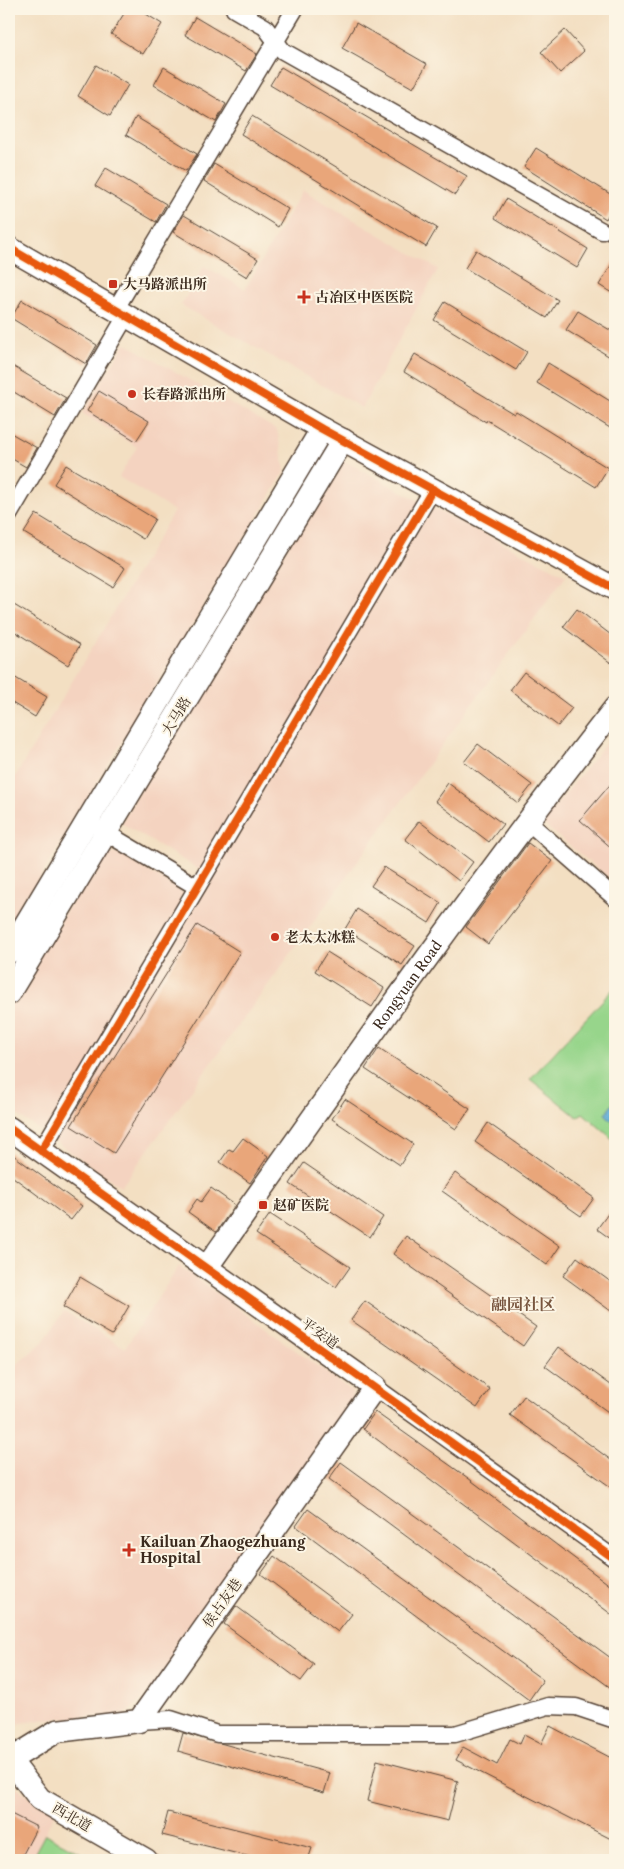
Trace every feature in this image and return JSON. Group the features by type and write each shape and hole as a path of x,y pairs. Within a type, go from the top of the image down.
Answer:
{"street":[{"path":"234,9 265,27 283,51 602,231"},
{"path":"9,515 120,313 295,9"},
{"path":"9,248 322,429 615,589"},
{"name":"大马路","path":"9,992 96,827 322,429"},
{"name":"大马路","path":"9,952 96,827 343,440"},
{"path":"41,1151 432,489"},
{"name":"Rongyuan Road","path":"207,1267 429,953 526,821 615,708"},
{"path":"526,821 615,898"},
{"path":"96,827 197,887"},
{"name":"平安道","path":"9,1128 615,1559"},
{"name":"侯占友巷","path":"139,1721 374,1387"},
{"path":"9,1760 57,1731 139,1721 171,1719 217,1734 455,1734 548,1706 576,1707 615,1720"},
{"name":"西北道","path":"9,1760 40,1799 146,1860"}],"shaded area":[{"name":"古冶区中医医院","path":"303,190 438,269 362,408 181,305 204,266 245,289"},
{"path":"125,343 277,430 285,471 9,929 9,787 174,511 119,477 137,447 82,413"},
{"path":"341,459 425,504 566,575 121,1187 9,1109 9,1006 99,856 119,853 191,897 205,873 121,823"},
{"path":"615,732 615,883 542,823"},
{"name":"Kailuan Zhaogezhuang Hospital","path":"179,1266 353,1392 350,1407 150,1693 124,1715 48,1719 9,1725 9,1371 43,1342 64,1311 125,1348"},
{"path":"9,1784 56,1811 31,1860 9,1860"}],"green space":[{"path":"615,987 615,1141 583,1113 577,1117 530,1079"},
{"path":"45,1834 94,1860 31,1860"}],"water":[{"path":"615,1101 615,1123 605,1114"}],"building":[{"path":"127,9 138,9 162,24 143,54 111,34"},
{"path":"195,17 257,54 246,71 185,35"},
{"path":"356,23 427,64 413,88 342,48"},
{"path":"565,30 584,51 560,73 541,52"},
{"path":"96,65 128,85 110,116 78,96"},
{"path":"164,67 226,104 216,122 154,85"},
{"path":"281,67 467,176 455,195 270,85"},
{"path":"252,116 437,228 426,247 241,134"},
{"path":"136,117 197,154 186,171 126,135"},
{"path":"536,148 615,197 615,203 606,219 524,167"},
{"path":"214,164 288,209 278,227 204,181"},
{"path":"106,168 166,204 156,222 95,186"},
{"path":"506,199 588,249 577,268 495,218"},
{"path":"184,215 258,259 247,277 173,232"},
{"path":"476,250 558,300 547,318 465,268"},
{"path":"615,259 615,295 599,285"},
{"path":"22,300 97,345 86,364 11,318"},
{"path":"445,302 527,352 516,370 434,320"},
{"path":"578,311 615,333 615,360 566,330"},
{"path":"415,354 514,414 516,411 608,468 596,487 404,372"},
{"path":"548,363 615,404 615,431 537,383"},
{"path":"9,364 66,398 55,417 9,389"},
{"name":"长春路派出所","path":"99,391 149,421 136,441 87,411"},
{"path":"9,432 37,448 26,467 9,457"},
{"path":"66,465 155,519 143,539 54,484"},
{"path":"36,514 125,568 113,587 24,533"},
{"path":"9,602 80,645 68,665 9,628"},
{"path":"577,609 615,638 615,658 611,663 563,627"},
{"path":"524,672 572,708 558,726 510,690"},
{"path":"9,674 47,697 35,717 9,701"},
{"path":"478,744 532,785 518,803 464,762"},
{"path":"615,779 615,851 580,820"},
{"path":"448,783 503,824 489,842 435,801"},
{"path":"419,821 473,862 459,881 405,839"},
{"path":"528,843 552,861 488,944 466,927"},
{"path":"384,867 441,903 429,923 371,886"},
{"path":"357,909 415,946 402,965 345,929"},
{"path":"197,925 240,952 114,1153 71,1126"},
{"path":"327,952 384,988 372,1007 315,971"},
{"path":"379,1048 470,1109 456,1129 365,1069"},
{"path":"345,1099 413,1144 400,1165 332,1119"},
{"path":"488,1123 594,1198 581,1216 475,1142"},
{"path":"243,1138 268,1156 250,1183 220,1162 229,1149 233,1151"},
{"path":"9,1152 82,1206 71,1220 9,1174"},
{"path":"304,1163 383,1217 370,1237 290,1184"},
{"path":"455,1173 560,1246 547,1265 442,1191"},
{"path":"211,1188 235,1205 216,1232 188,1212 197,1199 201,1202"},
{"path":"615,1204 615,1242 597,1229"},
{"path":"270,1214 350,1267 336,1287 256,1234"},
{"path":"406,1236 536,1327 523,1346 393,1254"},
{"path":"577,1257 615,1285 615,1314 563,1276"},
{"path":"80,1277 129,1306 112,1335 63,1307"},
{"path":"365,1301 490,1389 477,1408 351,1320"},
{"path":"559,1347 615,1388 615,1417 545,1366"},
{"path":"524,1396 615,1463 615,1490 510,1415"},
{"path":"375,1412 468,1478 615,1589 615,1617 363,1429"},
{"path":"341,1462 615,1661 615,1691 329,1479"},
{"path":"308,1509 543,1680 529,1700 296,1526"},
{"path":"274,1556 352,1614 338,1632 261,1574"},
{"path":"236,1606 314,1664 301,1681 224,1624"},
{"path":"550,1726 615,1760 615,1841 456,1760 463,1747 497,1765 510,1739 520,1744 524,1735 541,1744"},
{"path":"183,1733 330,1773 324,1793 178,1751"},
{"path":"377,1760 458,1781 448,1821 367,1801"},
{"path":"168,1812 312,1848 308,1860 263,1860 162,1835"},
{"path":"9,1813 37,1827 20,1860 9,1860"}],"cycle path":[{"path":"9,248 322,429 615,589"},
{"path":"41,1151 433,489"},
{"path":"9,1128 615,1559"}],"place":[{"name":"大马路派出所","path":"113,284"},
{"name":"古冶区中医医院","path":"304,297"},
{"name":"长春路派出所","path":"132,394"},
{"name":"老太太冰糕","path":"275,937"},
{"name":"赵矿医院","path":"263,1205"},
{"name":"Kailuan Zhaogezhuang Hospital","path":"129,1550"}],"district":[{"name":"融园社区","path":"523,1304"}]}
